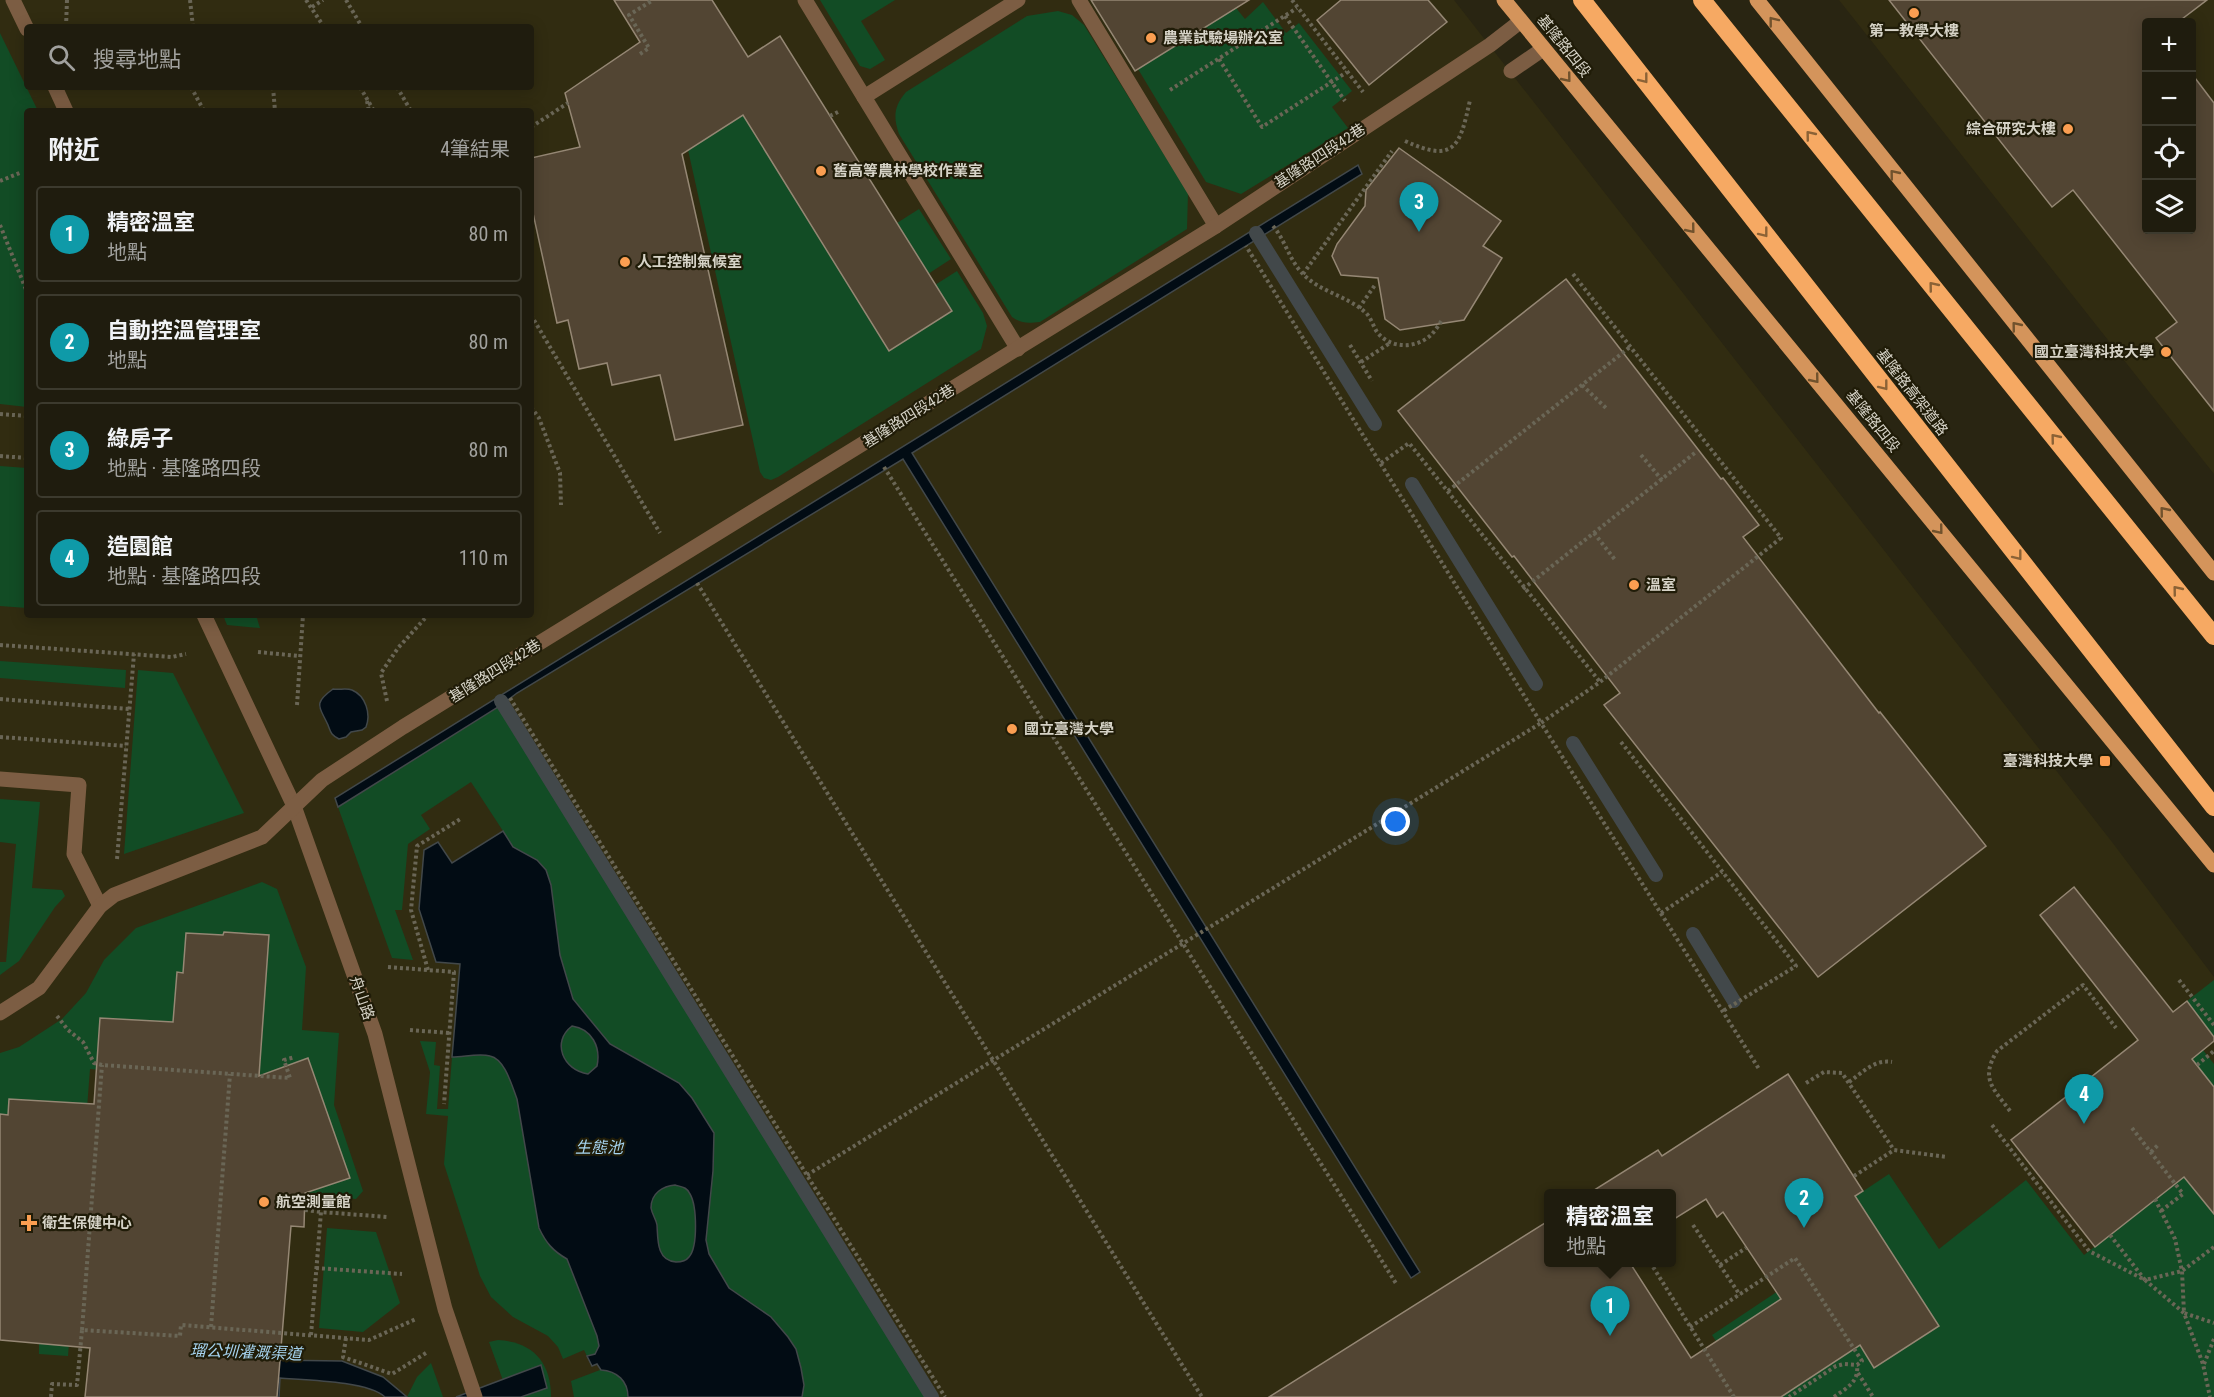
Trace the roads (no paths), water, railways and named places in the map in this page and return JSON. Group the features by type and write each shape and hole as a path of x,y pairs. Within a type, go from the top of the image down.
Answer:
{"highway":[{"name":"基隆路高架道路","path":"1582,0 2214,807"},
{"path":"1702,0 2214,636"}],"main road":[{"name":"基隆路四段","path":"1504,0 2214,865"},
{"path":"1757,0 2214,573"}],"street":[{"path":"13,0 25,24"},
{"path":"805,0 1018,349"},
{"path":"864,97 1018,0"},
{"path":"1080,0 1144,107 1222,221"},
{"name":"基隆路四段42巷","path":"0,1013 39,988 100,906 114,895 262,837 322,780 403,727 1222,221 1490,45 1521,21"},
{"path":"1511,71 1543,49"},
{"path":"56,90 64,108"},
{"name":"舟山路","path":"205,618 294,806 375,1035 445,1309 475,1397"},
{"path":"0,779 79,785 74,854 100,906"}],"water":[{"path":"1358,165 1362,174 912,453 1420,1272 1411,1278 903,459 517,693 338,807 335,798"},
{"path":"333,689 350,689 361,696 368,717 366,727 339,739 332,734 320,706 322,698"},
{"name":"生態池","path":"503,831 513,847 537,860 546,870 551,885 560,955 573,999 610,1044 679,1083 692,1098 714,1133 713,1171 706,1240 709,1254 729,1288 771,1317 796,1349 804,1385 802,1397 628,1397 624,1382 617,1375 601,1370 597,1364 592,1366 587,1356 595,1354 599,1346 597,1336 567,1259 550,1246 539,1228 517,1099 504,1067 495,1058 486,1055 452,1057 460,964 436,962 419,909 424,850 438,842 452,863","holes":["572,1026 585,1031 594,1040 598,1052 597,1066 588,1074 572,1067 563,1054 562,1040","675,1185 689,1192 696,1226 692,1252 686,1259 676,1262 669,1261 661,1253 651,1208 653,1198 658,1191"]},
{"path":"134,1358 342,1361 383,1377 407,1397 385,1397 377,1392 351,1384 280,1378 279,1397 252,1397"},
{"path":"541,1365 547,1388 521,1397 456,1397"}],"waterway":[{"path":"1256,233 1375,424"},
{"path":"1412,484 1536,684"},
{"path":"501,701 932,1397"},
{"path":"1573,743 1656,875"},
{"path":"1693,934 1734,1001"}],"place":[{"name":"第一教學大樓","path":"1914,13"},
{"name":"農業試驗場辦公室","path":"1151,38"},
{"name":"綜合研究大樓","path":"2068,129"},
{"name":"舊高等農林學校作業室","path":"821,171"},
{"name":"綠房子","path":"1419,232"},
{"name":"人工控制氣候室","path":"625,262"},
{"name":"國立臺灣科技大學","path":"2166,352"},
{"name":"溫室","path":"1634,585"},
{"name":"國立臺灣大學","path":"1012,729"},
{"name":"臺灣科技大學","path":"2105,761"},
{"name":"造園館","path":"2084,1124"},
{"name":"航空測量館","path":"264,1202"},
{"name":"衛生保健中心","path":"29,1223"},
{"name":"自動控溫管理室","path":"1804,1228"},
{"name":"精密溫室","path":"1610,1336"}],"water label":[{"name":"瑠公圳灌溉渠道","path":"246,1352"}]}
